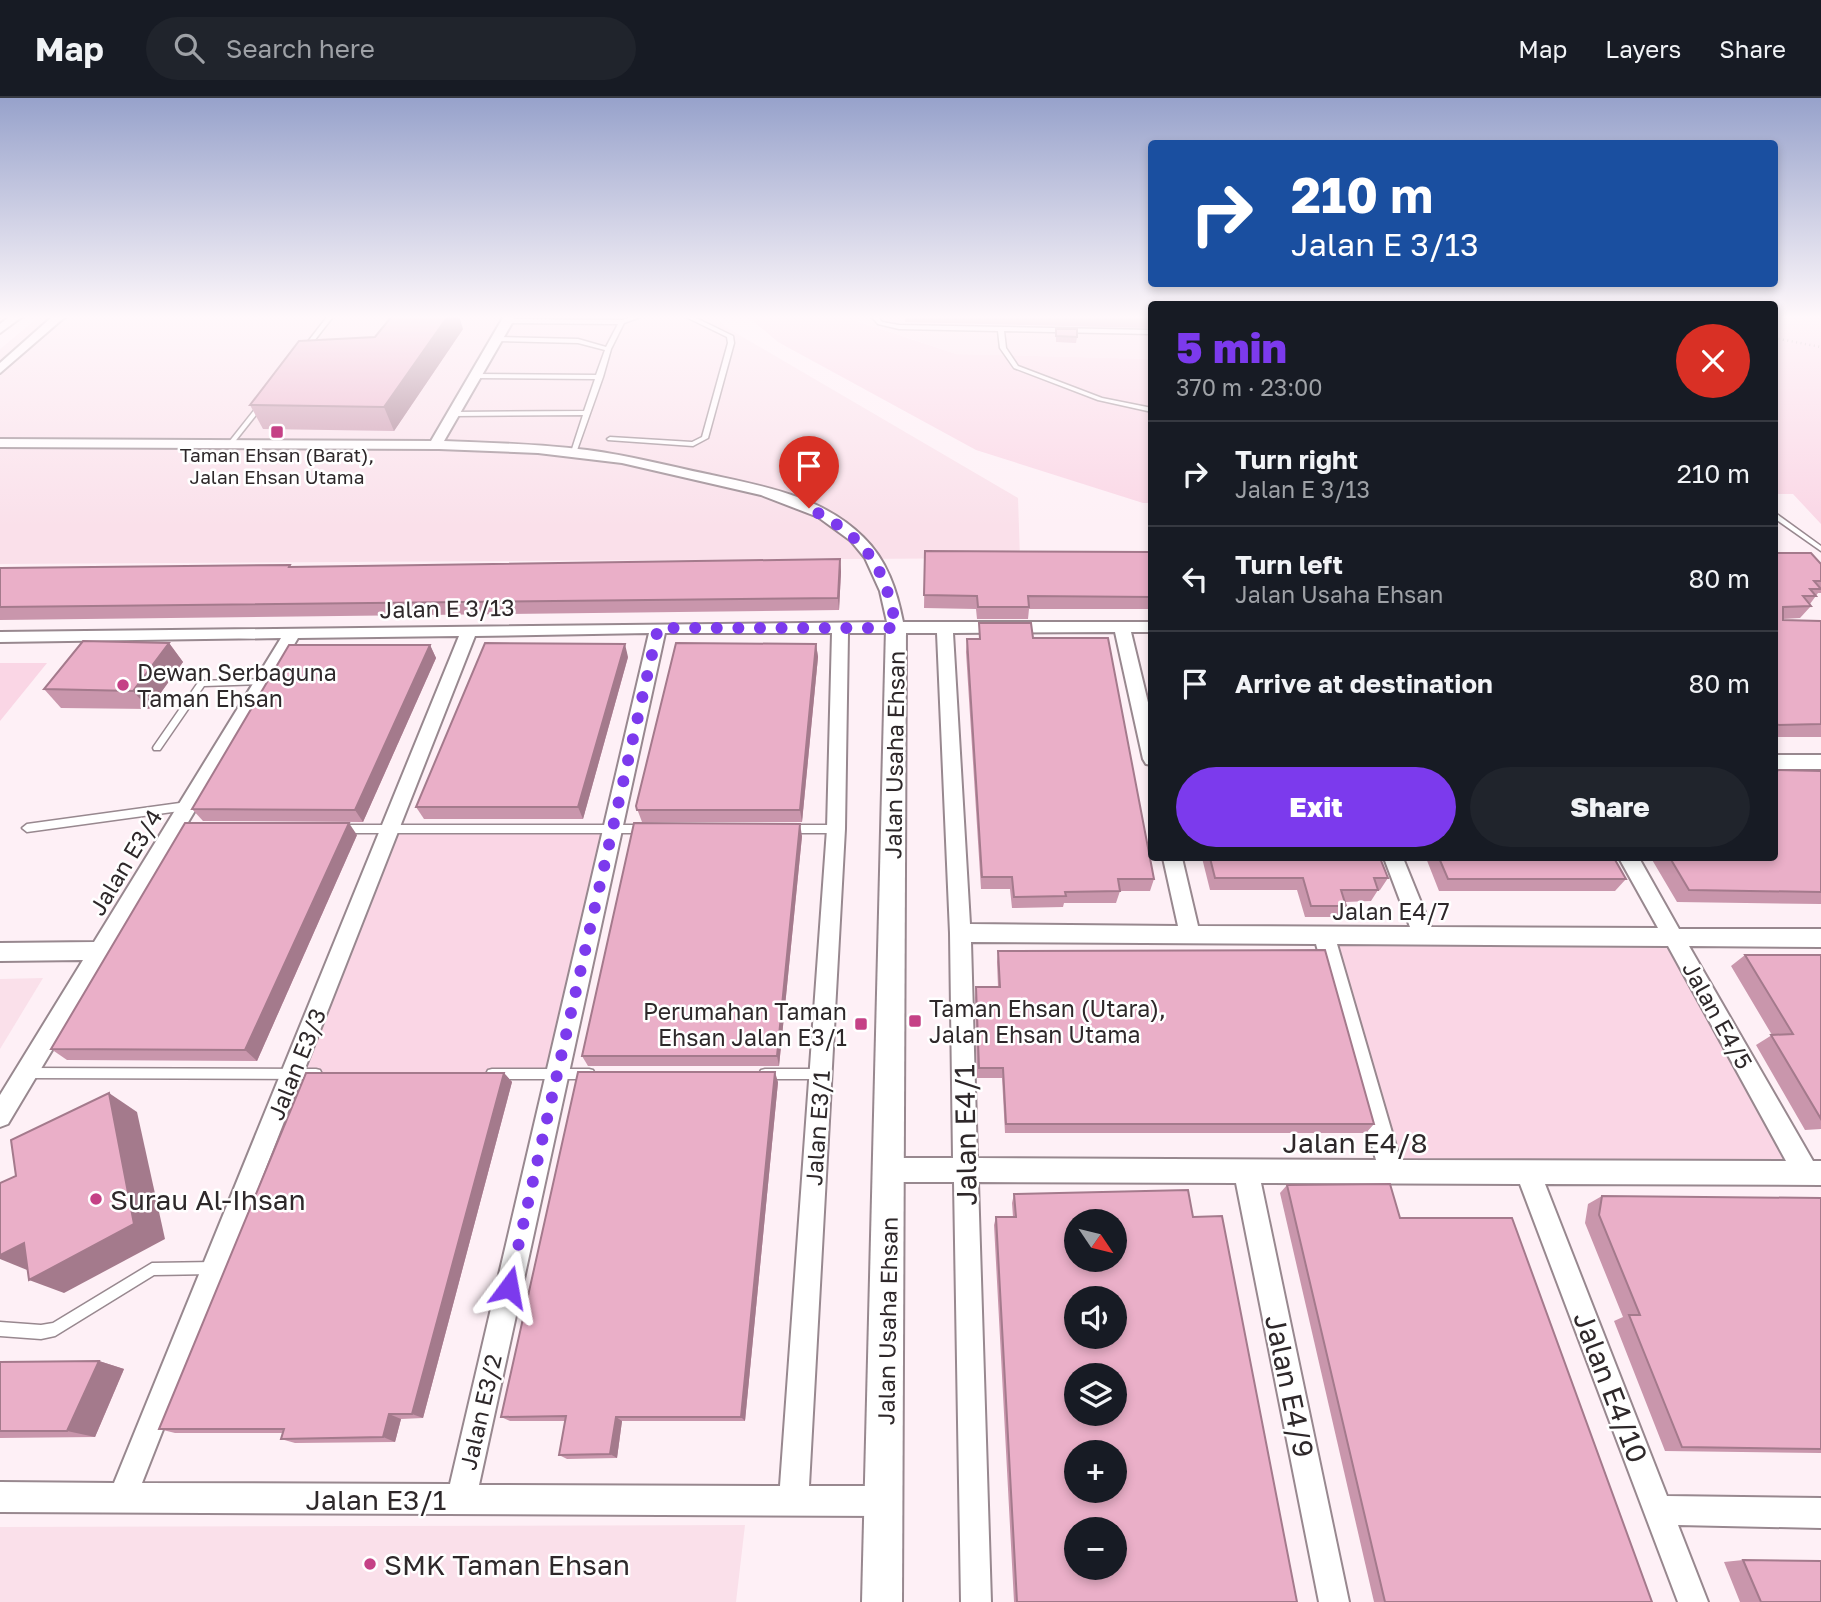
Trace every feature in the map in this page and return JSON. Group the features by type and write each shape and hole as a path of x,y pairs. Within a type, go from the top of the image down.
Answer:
{"street":[{"path":"436,444 471,386"},
{"name":"Jalan Usaha Ehsan","path":"0,443 436,444 574,452 759,490 828,517 854,536 874,558 891,600 896,628 882,1602"},
{"name":"Jalan E4/1","path":"945,627 960,933 976,1602"},
{"path":"1122,627 1148,741"},
{"path":"896,628 1148,627"},
{"name":"Jalan E 3/13","path":"0,637 658,628 896,628"},
{"name":"Jalan E3/2","path":"461,1499 658,628"},
{"name":"Jalan E3/1","path":"794,1501 836,830 840,628"},
{"name":"Jalan E3/3","path":"122,1498 469,631"},
{"name":"Jalan E3/4","path":"0,1116 100,951 181,828 188,806 292,634"},
{"path":"1778,762 1821,762"},
{"path":"1174,861 1190,934"},
{"path":"1395,861 1424,936"},
{"name":"Jalan E4/5","path":"1631,861 1814,1173"},
{"name":"Jalan E4/7","path":"960,933 1821,939"},
{"path":"1324,935 1391,1171"},
{"path":"0,952 100,951"},
{"name":"Jalan E4/8","path":"889,1170 1814,1173"},
{"name":"Jalan E4/9","path":"1246,1171 1334,1602"},
{"name":"Jalan E4/10","path":"1528,1172 1693,1602"},
{"name":"Jalan E3/1","path":"0,1497 884,1501"},
{"path":"1658,1510 1821,1513"}],"lane":[{"path":"574,452 584,413 596,386"},
{"path":"610,439 693,444 705,438 719,386"},
{"path":"1066,386 1100,399 1148,409"},
{"path":"231,443 264,401"},
{"path":"454,414 584,413"},
{"path":"1778,517 1821,549"},
{"path":"157,748 202,683 262,682"},
{"path":"27,828 188,806"},
{"path":"336,829 654,829"},
{"path":"780,829 836,830"},
{"path":"26,1073 333,1074"},
{"path":"473,1074 599,1074"},
{"path":"751,1074 821,1074"},
{"path":"0,1329 41,1332 55,1329 152,1269 214,1268"}],"shaded area":[{"path":"0,386 827,386 1018,498 1020,558 0,564"},
{"path":"859,386 1148,386 1148,503 976,450"},
{"path":"1778,386 1821,386 1821,524 1793,494 1778,494"},
{"path":"0,663 47,663 0,721"},
{"path":"390,829 612,829 557,1074 291,1074"},
{"path":"1324,935 1674,937 1806,1173 1391,1171"},
{"path":"43,978 0,1049 0,979"},
{"name":"SMK Taman Ehsan","path":"745,1525 736,1602 0,1602 0,1527"}],"building":[{"path":"264,386 399,386 384,407 250,405"},
{"path":"925,551 1148,552 1148,597 1028,596 1029,607 978,607 977,596 924,595"},
{"path":"1778,553 1811,553 1821,564 1821,581 1814,581 1821,589 1810,589 1816,596 1803,596 1811,606 1783,607 1783,620 1821,621 1821,724 1778,725"},
{"path":"840,559 838,598 0,607 0,568"},
{"path":"979,623 1031,623 1033,638 1108,638 1148,848 1148,861 1151,861 1154,879 1118,879 1120,891 1065,892 1066,896 1014,897 1012,877 982,877 967,639 980,639"},
{"path":"83,641 169,643 133,691 44,689"},
{"path":"485,643 625,644 578,807 416,807"},
{"path":"676,643 816,644 800,810 637,810"},
{"path":"289,645 430,645 355,810 192,809"},
{"path":"1778,770 1821,771 1821,892 1689,890 1672,861 1778,861"},
{"path":"185,823 349,823 245,1050 51,1049"},
{"path":"634,823 800,824 777,1056 582,1056"},
{"path":"1211,861 1381,861 1388,878 1374,878 1378,890 1341,890 1346,906 1311,906 1303,878 1215,878"},
{"path":"1440,861 1616,861 1626,879 1448,879"},
{"path":"1325,950 1374,1124 1006,1124 1003,1068 979,1068 976,987 1000,987 998,951"},
{"path":"1745,955 1821,955 1821,1119 1771,1035 1793,1034"},
{"path":"578,1072 775,1072 741,1417 616,1417 610,1454 559,1455 566,1416 501,1417"},
{"path":"306,1073 504,1073 412,1414 389,1414 383,1437 281,1439 284,1429 159,1429"},
{"name":"Surau Al-Ihsan","path":"109,1093 134,1224 29,1280 24,1243 0,1255 0,1183 16,1176 11,1140"},
{"path":"1390,1184 1400,1218 1512,1218 1652,1602 1385,1602 1287,1185"},
{"path":"1188,1190 1193,1217 1222,1216 1297,1602 1017,1602 996,1217 1016,1217 1014,1194"},
{"path":"1602,1196 1821,1198 1821,1449 1682,1447 1629,1315 1640,1315 1599,1215"},
{"path":"99,1361 67,1431 0,1431 0,1362"},
{"path":"1743,1560 1821,1561 1821,1602 1761,1602"}],"place":[{"name":"Taman Ehsan (Barat), Jalan Ehsan Utama","path":"277,432"},
{"name":"Dewan Serbaguna Taman Ehsan","path":"123,685"},
{"name":"Taman Ehsan (Utara), Jalan Ehsan Utama","path":"915,1021"},
{"name":"Perumahan Taman Ehsan Jalan E3/1","path":"861,1024"},
{"name":"Surau Al-Ihsan","path":"96,1199"},
{"name":"SMK Taman Ehsan","path":"370,1564"}],"route":[{"path":"509,1287 658,628 896,628 891,600 874,558 854,536 828,517 809,508"}]}
